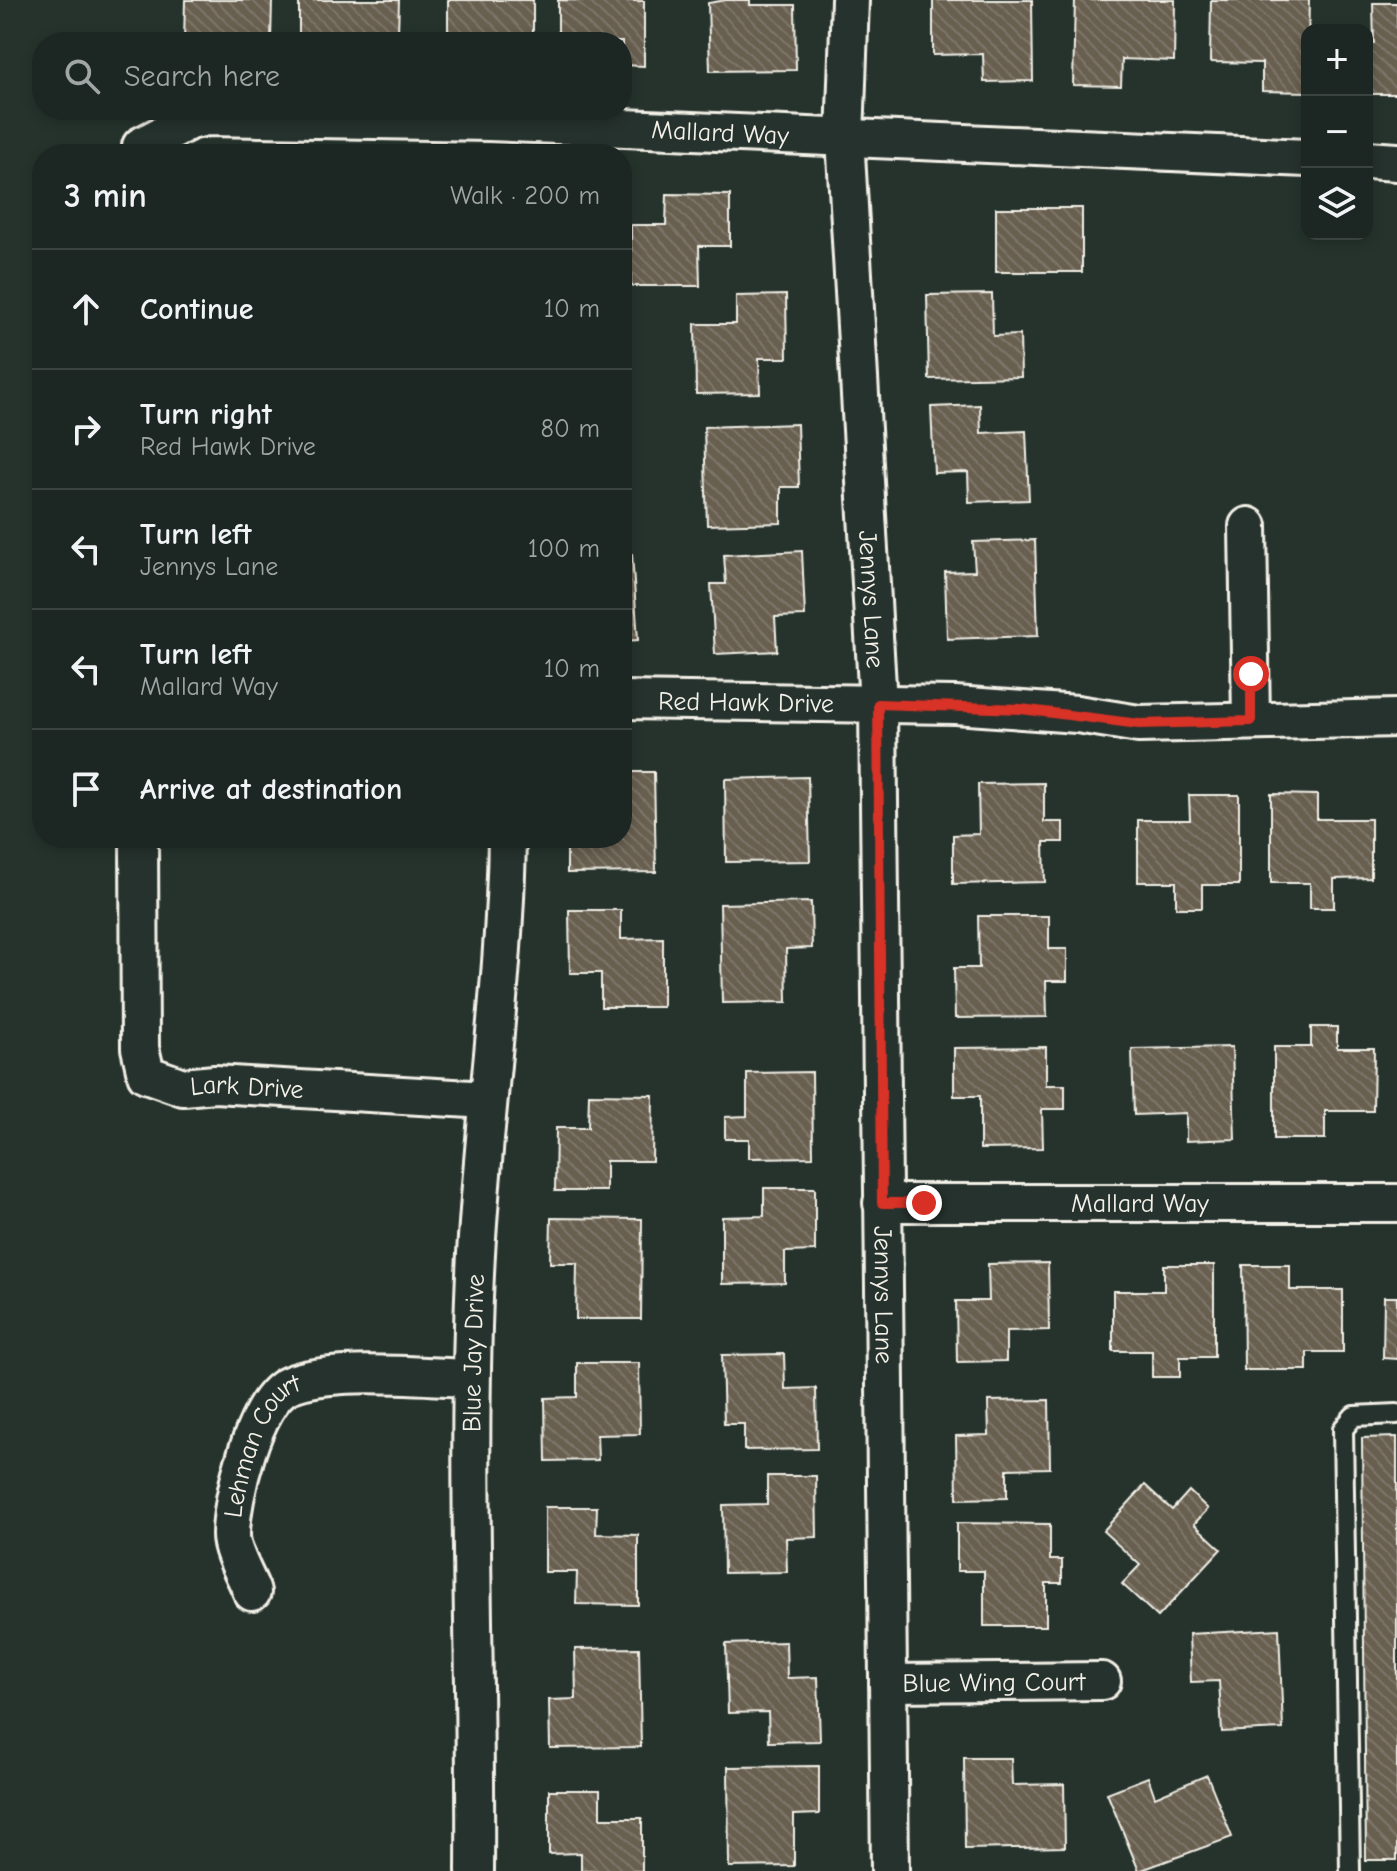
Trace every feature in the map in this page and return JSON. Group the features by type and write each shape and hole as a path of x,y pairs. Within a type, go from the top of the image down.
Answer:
{"street":[{"name":"Jennys Lane","path":"850,0 845,137 878,704 890,1871"},
{"name":"Mallard Way","path":"145,144 194,120"},
{"name":"Mallard Way","path":"241,120 448,138 845,137 1301,158"},
{"path":"1373,160 1397,162"},
{"path":"1248,526 1251,721"},
{"name":"Red Hawk Drive","path":"632,700 1021,709 1139,724 1397,718"},
{"name":"Lark Drive","path":"139,848 140,1048 146,1074 183,1087 230,1085 488,1100"},
{"name":"Blue Jay Drive","path":"475,1871 471,1378 476,1252 501,987 507,848"},
{"name":"Mallard Way","path":"882,1203 1397,1203"},
{"name":"Lehman Court","path":"252,1592 231,1537 238,1489 249,1443 266,1406 286,1386 358,1375 471,1378"},
{"name":"Blue Wing Court","path":"888,1683 1102,1681"}],"lane":[{"path":"1350,1871 1343,1429 1354,1416 1397,1414"}],"building":[{"path":"185,0 272,0 271,32 184,32"},
{"path":"299,0 399,0 398,32 299,32"},
{"path":"448,0 533,0 533,32 448,32"},
{"path":"558,0 644,1 644,66 632,65 632,32 558,32"},
{"path":"750,0 750,5 795,5 796,70 710,71 708,3"},
{"path":"933,0 1032,0 1033,81 984,82 983,54 933,55"},
{"path":"1075,0 1175,0 1174,61 1122,59 1121,86 1073,85"},
{"path":"1211,0 1309,0 1308,24 1301,24 1301,92 1262,91 1262,63 1210,62"},
{"path":"1373,3 1397,3 1397,94 1373,94"},
{"path":"667,194 730,195 730,246 699,246 700,286 632,286 632,225 666,225"},
{"path":"996,208 1082,208 1082,272 996,272"},
{"path":"992,294 993,336 1020,335 1021,377 929,379 927,295"},
{"path":"786,295 787,358 759,358 760,393 696,394 695,324 736,324 736,296"},
{"path":"980,405 981,433 1026,431 1029,500 969,502 968,472 934,473 931,407"},
{"path":"797,424 799,487 781,487 781,523 707,525 704,427"},
{"path":"1035,540 1038,636 947,639 945,572 975,571 973,542"},
{"path":"802,551 805,616 775,617 777,651 715,654 711,584 726,584 724,555"},
{"path":"632,554 638,640 632,640"},
{"path":"632,772 654,772 656,872 567,873 567,848 632,848"},
{"path":"808,777 810,861 726,862 725,779"},
{"path":"1044,783 1044,822 1063,822 1063,842 1044,842 1045,882 953,884 953,835 979,834 978,784"},
{"path":"1271,794 1317,795 1317,819 1371,819 1371,878 1334,879 1334,908 1310,908 1310,883 1271,883"},
{"path":"1189,795 1239,795 1239,885 1202,885 1202,908 1176,908 1176,882 1138,882 1138,820 1190,820"},
{"path":"811,902 812,948 786,949 787,1002 722,1003 720,904"},
{"path":"569,910 621,910 621,939 663,938 663,1007 601,1007 601,973 570,973"},
{"path":"978,916 1049,916 1049,949 1067,949 1067,981 1046,981 1047,1017 955,1018 954,968 979,968"},
{"path":"1311,1027 1337,1027 1337,1048 1374,1048 1373,1111 1325,1111 1325,1139 1274,1139 1274,1047 1311,1047"},
{"path":"1046,1047 1046,1085 1065,1085 1065,1109 1042,1109 1043,1148 980,1149 980,1096 954,1096 954,1048"},
{"path":"1232,1047 1235,1139 1186,1141 1186,1113 1134,1115 1132,1049"},
{"path":"812,1072 813,1157 749,1158 749,1139 725,1139 725,1117 747,1116 747,1073"},
{"path":"589,1094 653,1095 652,1161 606,1161 606,1191 555,1191 556,1128 588,1128"},
{"path":"764,1188 815,1188 815,1251 785,1252 785,1283 722,1284 722,1217 764,1216"},
{"path":"551,1218 642,1219 641,1319 576,1319 577,1263 550,1263"},
{"path":"1048,1263 1049,1330 1006,1331 1006,1361 957,1362 956,1301 989,1301 988,1264"},
{"path":"1164,1265 1214,1265 1214,1357 1180,1357 1180,1377 1152,1377 1152,1351 1113,1351 1113,1291 1164,1291"},
{"path":"1243,1265 1290,1265 1290,1290 1343,1290 1343,1352 1307,1352 1307,1370 1244,1370"},
{"path":"1384,1297 1397,1297 1397,1359 1383,1358"},
{"path":"784,1354 785,1389 816,1388 817,1449 744,1450 744,1424 724,1424 722,1355"},
{"path":"577,1363 639,1363 640,1434 597,1435 598,1460 546,1461 545,1398 577,1397"},
{"path":"1049,1400 1050,1468 1007,1469 1007,1498 957,1499 956,1436 989,1435 988,1401"},
{"path":"1397,1437 1397,1860 1366,1860 1362,1438"},
{"path":"767,1476 816,1476 817,1537 786,1538 787,1572 724,1573 723,1505 767,1504"},
{"path":"1145,1485 1172,1510 1189,1491 1208,1509 1194,1524 1221,1549 1158,1617 1122,1584 1140,1565 1103,1531"},
{"path":"545,1507 597,1507 596,1534 638,1535 638,1605 576,1604 577,1572 545,1572"},
{"path":"957,1523 1050,1524 1050,1560 1062,1560 1062,1583 1046,1583 1046,1626 984,1626 984,1571 957,1571"},
{"path":"1279,1629 1283,1729 1222,1732 1219,1681 1191,1682 1189,1634"},
{"path":"786,1642 787,1678 818,1677 820,1741 769,1742 768,1712 728,1713 726,1644"},
{"path":"639,1648 641,1747 550,1748 549,1700 576,1699 575,1649"},
{"path":"964,1758 1011,1758 1012,1785 1064,1784 1065,1847 965,1849"},
{"path":"819,1766 819,1814 794,1815 794,1866 729,1867 728,1767"},
{"path":"1207,1775 1232,1837 1139,1871 1107,1793 1148,1777 1155,1797"},
{"path":"549,1790 600,1790 600,1818 642,1818 642,1871 581,1871 581,1853 549,1854"}],"route":[{"path":"924,1203 882,1203 878,704 1021,709 1139,724 1251,721 1251,674"}]}
